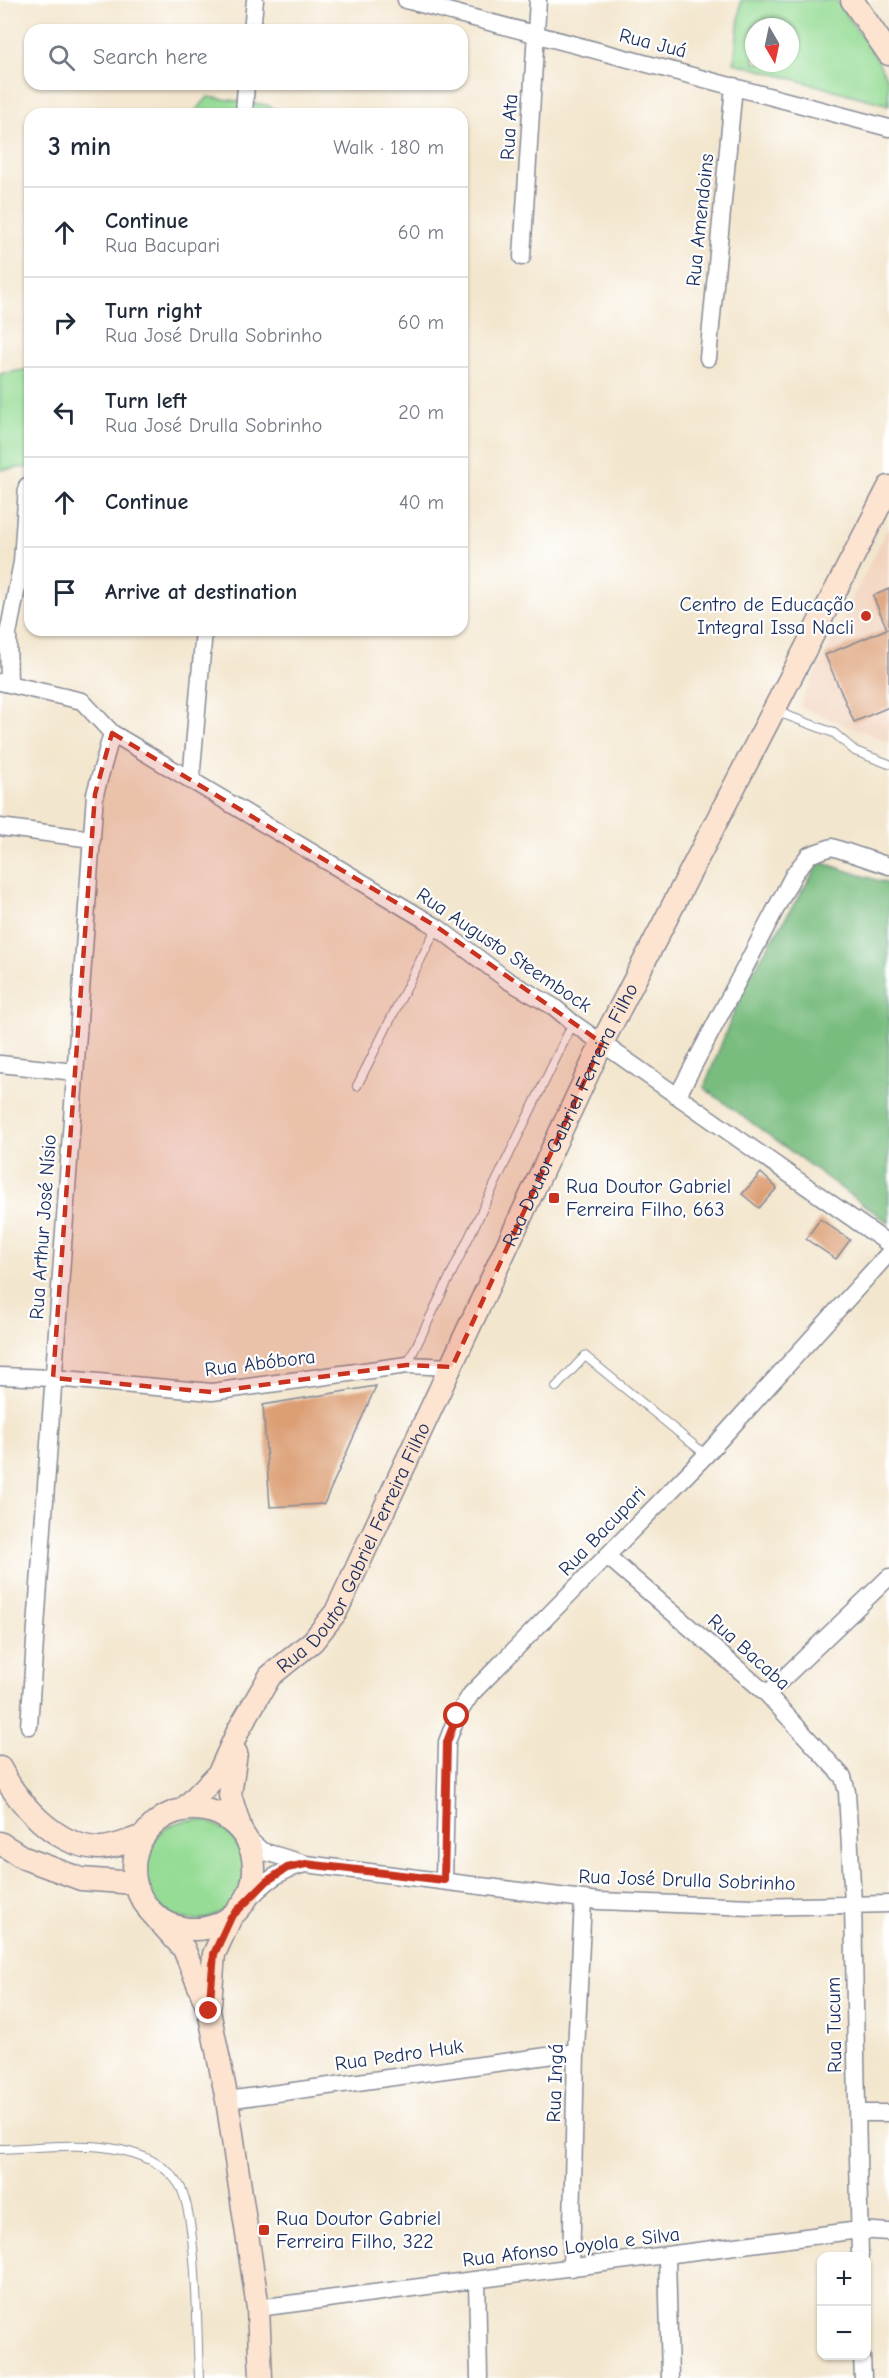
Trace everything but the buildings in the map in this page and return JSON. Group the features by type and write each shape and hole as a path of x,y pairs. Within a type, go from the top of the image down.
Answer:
{"main road":[{"path":"852,0 889,54"},
{"name":"Rua Doutor Gabriel Ferreira Filho","path":"184,1809 219,1773 239,1729 270,1676 313,1641 336,1612 602,1043 889,487"},
{"name":"Rua Doutor Gabriel Ferreira Filho","path":"239,1729 230,1795 243,1833"},
{"path":"0,1768 13,1793 33,1815 73,1844 100,1849 144,1836"},
{"path":"209,2011 214,1954 254,1882 254,1858 243,1833 229,1819 215,1812 184,1809 161,1818 144,1836 136,1851 133,1867 135,1883 140,1898 183,1949 209,2011 227,2100 258,2308 261,2378"},
{"path":"0,1843 24,1858 81,1879 135,1883"},
{"path":"149,1910 163,1921 180,1928 198,1930 216,1926 238,1910"}],"street":[{"path":"253,24 255,0"},
{"name":"Rua Juá","path":"406,0 889,128"},
{"name":"Rua Ata","path":"522,257 538,0"},
{"name":"Rua Amendoins","path":"708,358 734,86"},
{"path":"244,108 246,90"},
{"path":"4,683 8,634 22,562 24,532"},
{"path":"191,781 203,636"},
{"name":"Rua Augusto Steembock","path":"4,683 81,701 112,733 437,927 507,980 554,1007 573,1023 889,1244"},
{"name":"Rua Arthur José Nísio","path":"30,1726 95,794 112,733"},
{"path":"0,827 92,839"},
{"path":"678,1095 794,874 809,855 832,848 889,866"},
{"path":"0,1064 75,1072"},
{"name":"Rua Bacupari","path":"444,1880 447,1742 457,1716 471,1694 706,1455 889,1252"},
{"name":"Rua Abóbora","path":"0,1376 53,1378 212,1392 407,1365 452,1367"},
{"name":"Rua Bacaba","path":"607,1556 767,1694 843,1777 847,1792"},
{"path":"767,1694 889,1577"},
{"name":"Rua Tucum","path":"847,1792 853,1904 860,2252"},
{"name":"Rua José Drulla Sobrinho","path":"243,1833 262,1851 306,1864 599,1901 752,1907 889,1904"},
{"name":"Rua José Drulla Sobrinho","path":"238,1910 267,1881 287,1868 306,1864"},
{"name":"Rua Ingá","path":"571,2268 576,2052 584,1899"},
{"name":"Rua Pedro Huk","path":"227,2100 576,2052"},
{"path":"857,2113 889,2113"},
{"name":"Rua Afonso Loyola e Silva","path":"258,2308 859,2230 889,2232"},
{"path":"667,2255 670,2378"},
{"path":"477,2280 479,2378"},
{"path":"862,2360 863,2378"}],"lane":[{"path":"774,711 834,733 855,751 889,764"},
{"path":"357,1086 437,927"},
{"path":"407,1365 573,1023"},
{"path":"556,1387 585,1356 706,1455"},
{"path":"0,2149 110,2148 164,2166 180,2184 190,2216 199,2378"}],"highlighted area":[{"path":"112,733 437,927 602,1043 452,1367 407,1365 212,1392 53,1378 95,794"}],"shaded area":[{"name":"Centro de Educação Integral Issa Nacli","path":"889,525 889,742 799,707"}],"green space":[{"path":"741,0 836,0 874,54 888,81 889,105 767,72 799,72 799,18 745,18 745,66 734,63"},
{"path":"208,97 267,105 272,108 198,108"},
{"path":"24,370 24,468 0,470 0,374"},
{"path":"820,862 889,884 889,1223 704,1088 745,984"},
{"path":"194,1820 213,1824 229,1835 240,1851 244,1870 240,1889 229,1905 213,1916 194,1920 175,1916 159,1905 148,1889 144,1870 148,1851 159,1835 175,1824"}],"place":[{"name":"Centro de Educação Integral Issa Nacli","path":"866,616"},
{"name":"Rua Doutor Gabriel Ferreira Filho, 663","path":"554,1198"},
{"name":"Rua Doutor Gabriel Ferreira Filho, 322","path":"264,2230"}],"route":[{"path":"209,2011 214,1954 231,1917 267,1881 287,1868 306,1864 444,1880 447,1742 457,1716"}]}
